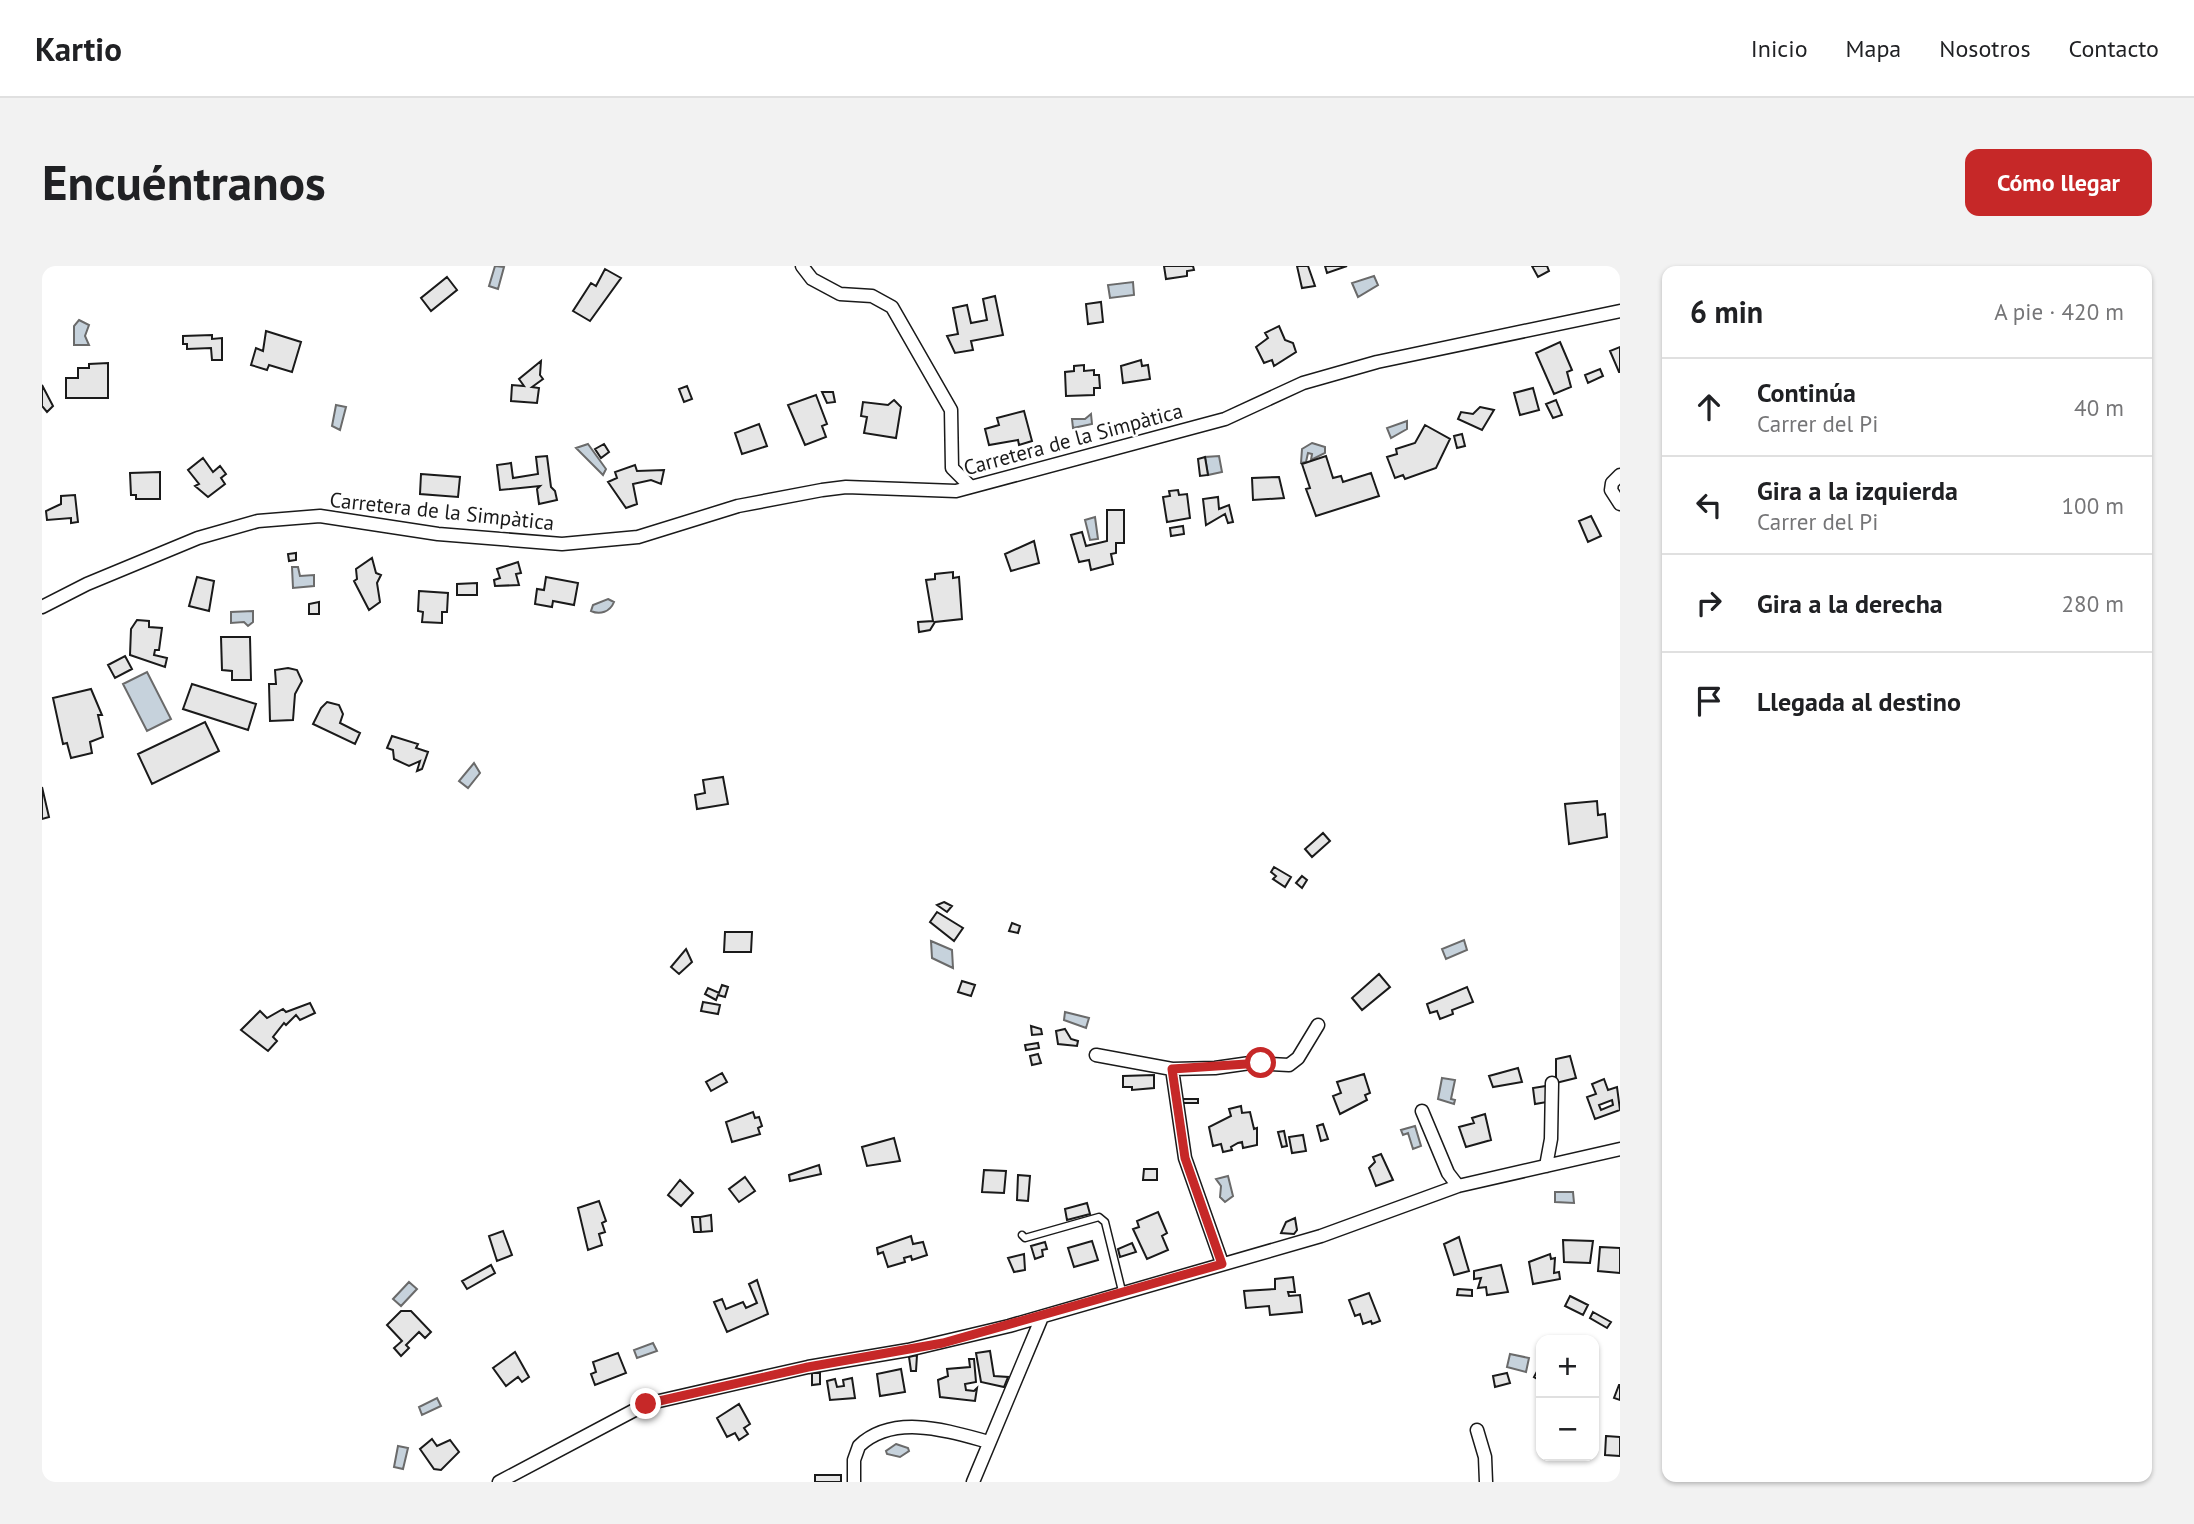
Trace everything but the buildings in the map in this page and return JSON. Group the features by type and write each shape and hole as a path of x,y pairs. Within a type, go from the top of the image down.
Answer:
{"street":[{"path":"802,266 812,279 840,295 872,296 892,307 951,410 952,468 971,487"},
{"name":"Carretera de la Simpàtica","path":"42,607 87,584 198,538 258,521 320,516 438,534 562,544 638,537 738,506 822,490 846,487 956,491 1225,419 1303,383 1377,362 1620,311"},
{"path":"1620,475 1612,483 1611,490 1620,504"},
{"path":"1096,1055 1172,1069 1215,1069 1250,1063 1289,1065 1298,1058 1318,1025"},
{"path":"1172,1069 1185,1158 1222,1264"},
{"path":"1546,1166 1551,1139 1552,1083"},
{"path":"1422,1111 1448,1174 1458,1186"},
{"path":"499,1482 646,1404 808,1367 943,1343 1321,1236 1458,1186 1620,1149"},
{"path":"973,1482 1042,1317"},
{"path":"854,1482 854,1460 859,1446 887,1431 931,1427 989,1442"},
{"path":"1477,1430 1485,1457 1486,1482"}],"lane":[{"path":"1022,1235 1025,1238 1042,1235 1099,1217 1105,1222 1122,1292"}],"shaded area":[{"path":"495,266 504,267 498,289 489,286"},
{"path":"1374,276 1378,285 1358,297 1352,283"},
{"path":"1133,282 1134,295 1110,298 1108,285"},
{"path":"79,320 89,325 85,336 89,345 74,345 74,326"},
{"path":"336,405 346,407 340,430 332,426"},
{"path":"1091,414 1092,424 1073,428 1072,419 1085,419"},
{"path":"1407,421 1407,429 1391,438 1387,428"},
{"path":"1312,443 1325,447 1325,453 1311,460 1312,454 1308,453 1306,462 1301,463 1302,449"},
{"path":"588,444 606,469 603,475 576,448"},
{"path":"1219,456 1222,472 1208,475 1205,457"},
{"path":"1095,517 1098,539 1090,540 1085,520"},
{"path":"292,567 298,567 300,576 314,575 314,586 293,588"},
{"path":"608,599 614,602 607,610 601,613 591,611 593,605"},
{"path":"253,611 253,622 248,626 244,622 231,623 231,612"},
{"path":"147,672 171,719 147,731 123,684"},
{"path":"474,763 480,773 468,788 459,781"},
{"path":"1464,940 1467,950 1446,959 1442,949"},
{"path":"931,941 952,950 953,968 932,958"},
{"path":"1065,1012 1089,1018 1086,1028 1064,1020"},
{"path":"1442,1078 1455,1080 1451,1099 1455,1100 1454,1104 1438,1099"},
{"path":"1415,1126 1421,1146 1413,1149 1408,1133 1403,1135 1401,1130"},
{"path":"1228,1176 1233,1196 1225,1202 1220,1197 1221,1186 1216,1179"},
{"path":"1555,1192 1573,1192 1574,1203 1555,1202"},
{"path":"409,1282 417,1289 401,1306 393,1299"},
{"path":"653,1343 657,1351 637,1358 634,1350"},
{"path":"1510,1354 1529,1358 1526,1372 1507,1367"},
{"path":"437,1398 441,1406 422,1415 419,1407"},
{"path":"896,1444 908,1448 909,1451 900,1457 887,1454 886,1451"},
{"path":"398,1446 408,1448 403,1469 394,1467"}],"route":[{"path":"646,1404 715,1391 808,1367 943,1343 1222,1264 1185,1158 1172,1069 1215,1069 1261,1063"}]}
